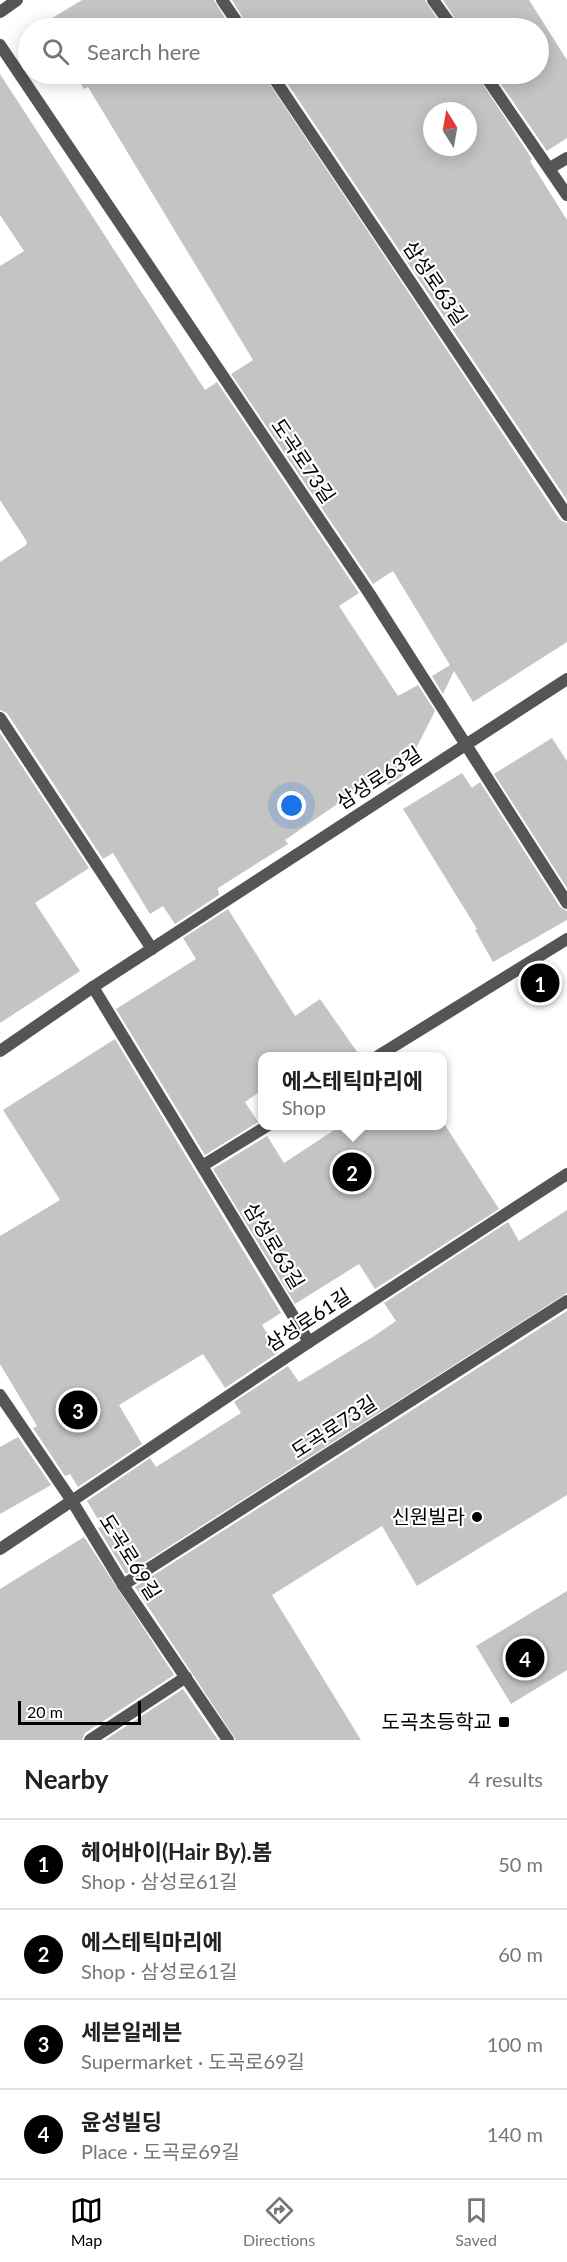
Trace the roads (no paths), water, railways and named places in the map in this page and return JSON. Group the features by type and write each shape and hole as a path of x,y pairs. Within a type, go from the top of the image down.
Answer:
{"street":[{"path":"0,12 17,0"},
{"path":"222,0 234,18"},
{"path":"434,0 446,18"},
{"name":"도곡로73길","path":"0,45 18,72"},
{"name":"도곡로73길","path":"26,84 369,593 567,903"},
{"name":"삼성로63길","path":"278,84 567,515"},
{"path":"491,84 567,195"},
{"path":"550,168 567,158"},
{"name":"삼성로63길","path":"0,1051 93,987 567,679"},
{"path":"0,718 152,949"},
{"path":"384,1052 567,939"},
{"name":"삼성로63길","path":"93,987 309,1342"},
{"path":"202,1166 259,1130"},
{"name":"삼성로61길","path":"0,1549 309,1342 567,1174"},
{"name":"도곡로73길","path":"123,1585 567,1301"},
{"name":"도곡로69길","path":"0,1395 72,1501 123,1585 228,1740"},
{"path":"90,1740 186,1677"}],"place":[{"name":"헤어바이(Hair By).봄","path":"540,983"},
{"name":"에스테틱마리에","path":"352,1172"},
{"name":"세븐일레븐","path":"78,1410"},
{"name":"신원빌라","path":"477,1517"},
{"name":"윤성빌딩","path":"525,1658"},
{"name":"도곡초등학교","path":"504,1722"}]}
